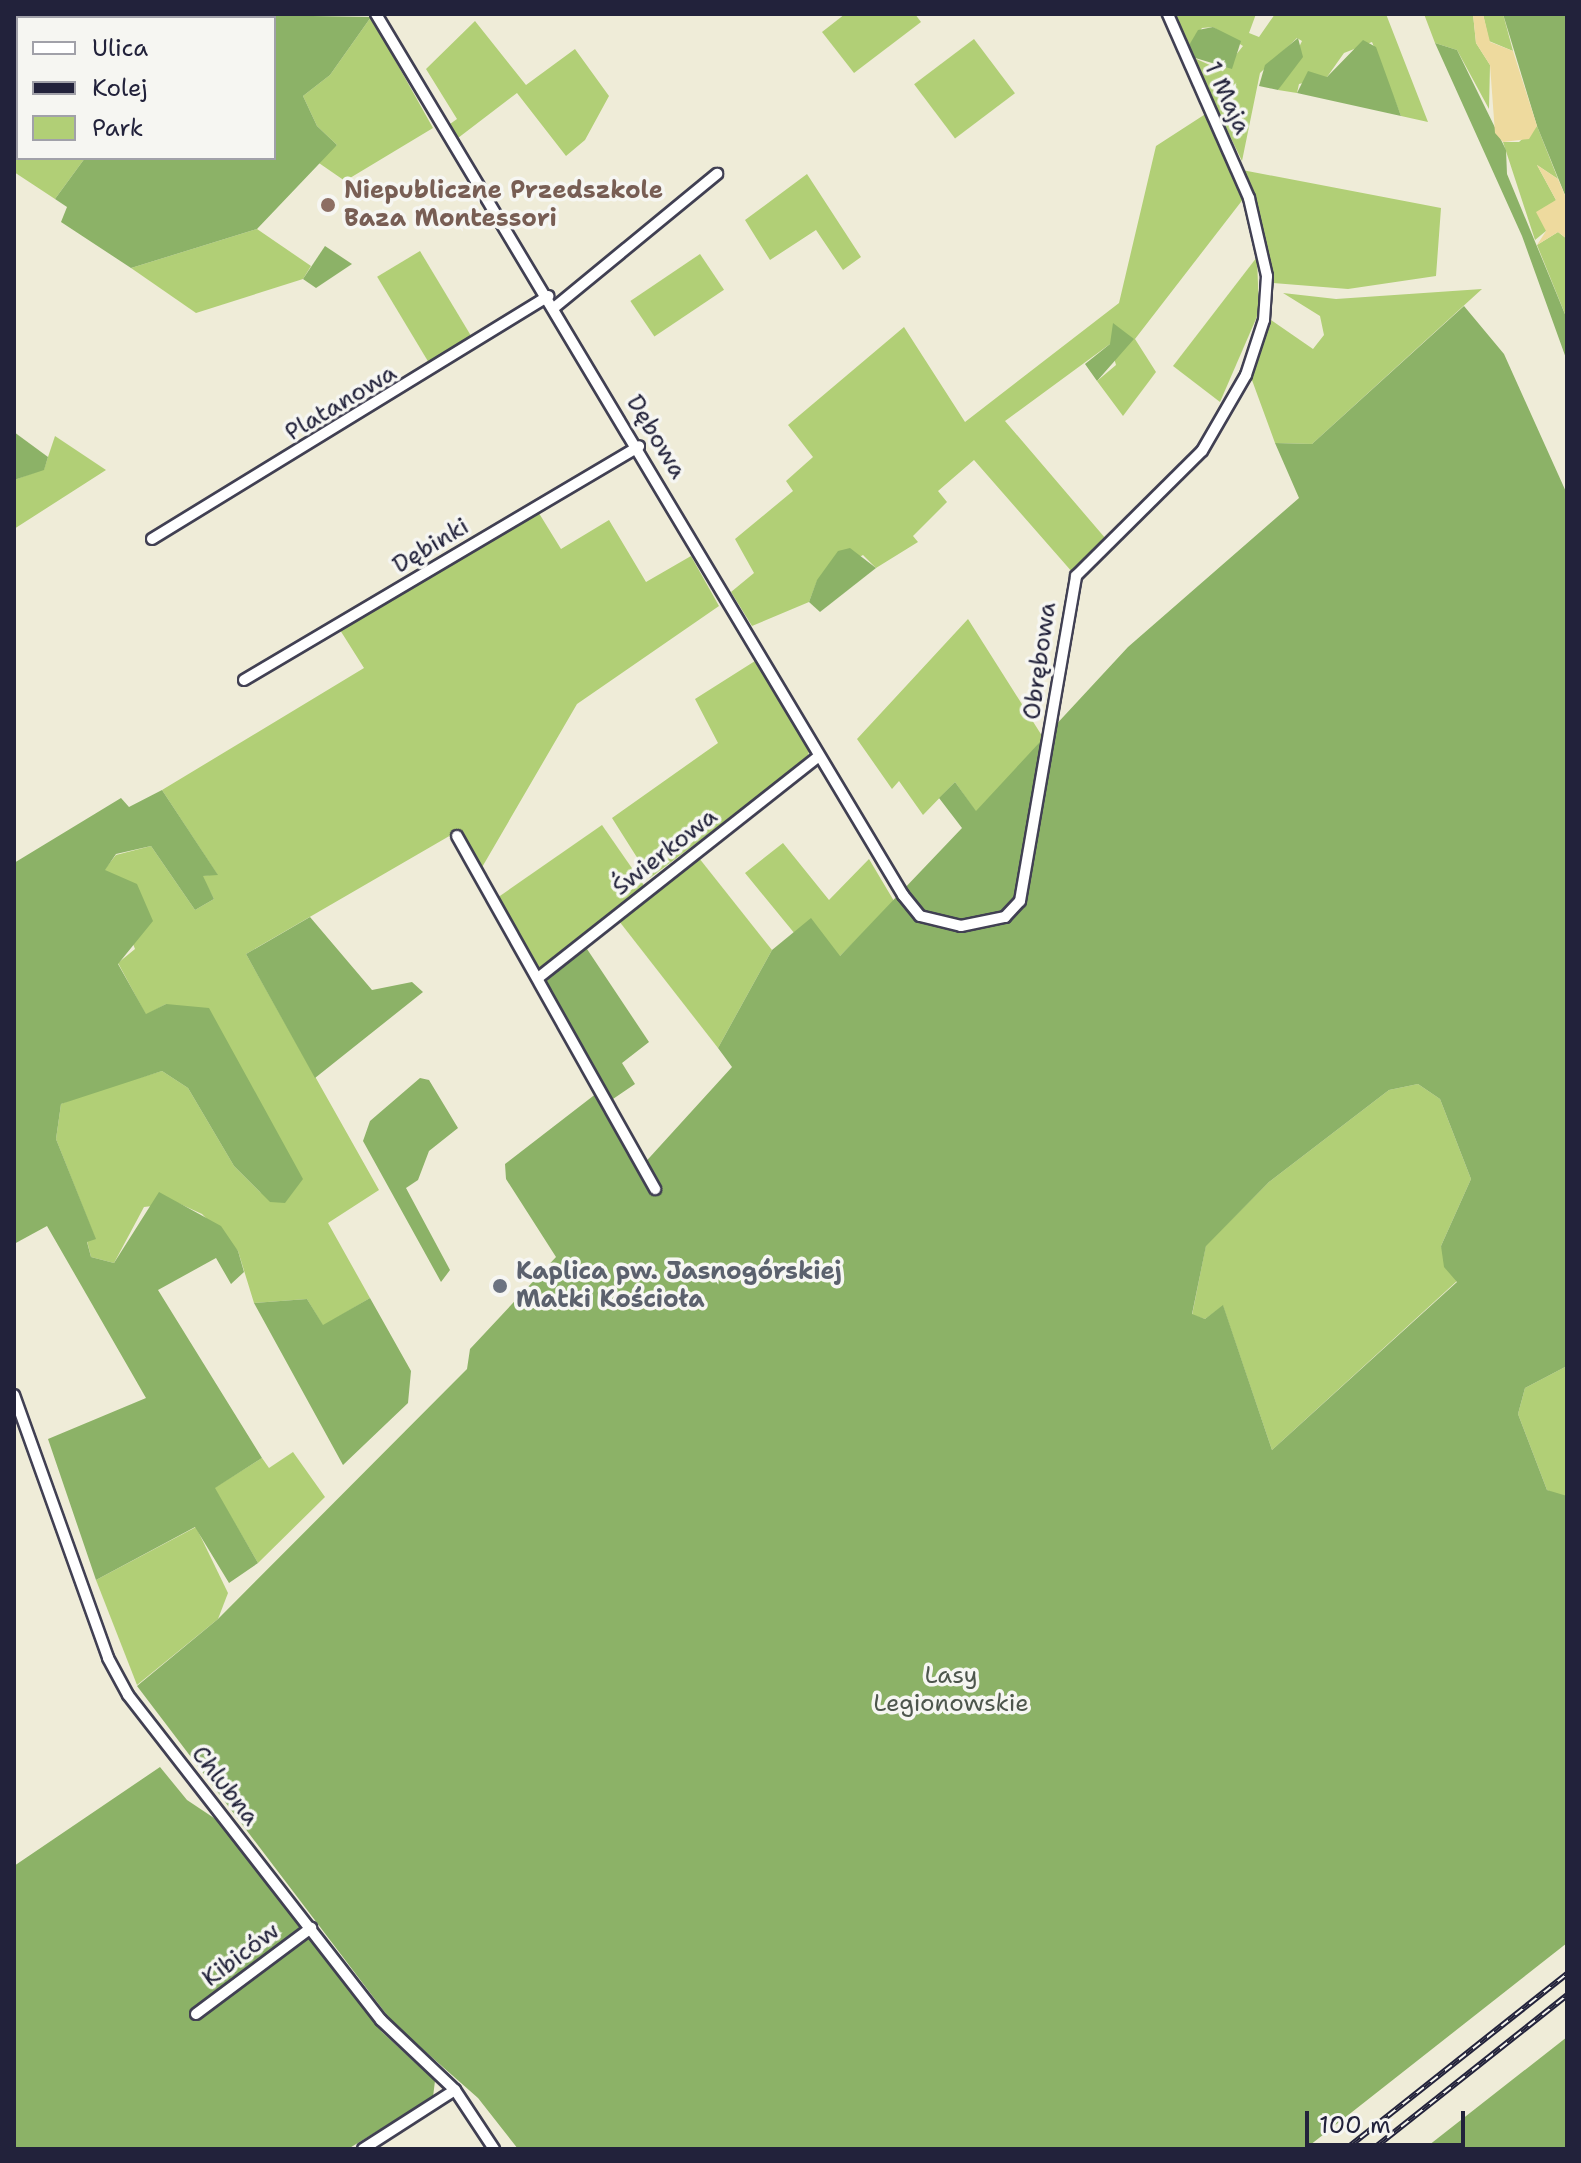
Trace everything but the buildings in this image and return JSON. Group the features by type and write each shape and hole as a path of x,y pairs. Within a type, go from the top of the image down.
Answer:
{"street":[{"name":"Dębowa","path":"376,14 639,446 818,757 895,883"},
{"name":"1 Maja","path":"1168,14 1249,198"},
{"path":"555,307 717,174"},
{"name":"Obrębowa","path":"895,883 911,908 938,923 961,926 1016,911 1076,576 1202,451 1246,375 1264,320 1267,276 1249,198"},
{"name":"Platanowa","path":"152,539 548,296"},
{"name":"Dębinki","path":"244,680 639,446"},
{"name":"Świerkowa","path":"538,978 818,757"},
{"path":"457,836 655,1189"},
{"name":"Chlubna","path":"14,1395 120,1682 381,2020 455,2090 494,2149"},
{"name":"Kibiców","path":"196,2014 311,1928"},
{"path":"363,2149 455,2090"}],"green space":[{"path":"191,14 371,17 330,75 303,96 317,126 337,145 257,229 131,268 61,222 67,207 55,199 84,160 276,160 276,16"},
{"path":"845,14 915,14 921,22 854,73 822,32"},
{"path":"1175,14 1256,14 1249,33 1259,37 1275,14 1386,14 1428,122 1401,116 1372,42 1344,53 1327,77 1299,84 1297,93 1278,90 1302,41 1297,38 1260,73 1242,161 1192,57 1223,71 1243,46 1213,27 1202,28 1188,47"},
{"path":"1424,14 1473,14 1476,43 1490,65 1489,109 1457,50 1435,43"},
{"path":"1483,14 1503,14 1513,51 1489,41"},
{"path":"1503,14 1567,14 1567,200 1537,126"},
{"path":"371,17 433,128 345,181 316,161 337,145 317,126 303,96 330,75"},
{"path":"475,21 526,85 575,49 609,96 585,140 566,156 517,93 458,138 450,124 457,119 426,69"},
{"path":"1213,27 1241,41 1232,69 1192,57 1188,47 1198,30"},
{"path":"1298,38 1303,57 1278,90 1259,86 1265,65"},
{"path":"974,39 1015,93 955,138 914,84"},
{"path":"1363,40 1376,47 1401,116 1297,93 1308,71 1327,77"},
{"path":"1435,43 1457,50 1506,150 1507,174 1567,319 1567,361 1522,236"},
{"path":"1207,113 1244,198 1135,339 1156,372 1123,416 1097,381 1116,365 1110,344 1005,421 1106,539 1073,573 974,460 938,491 947,502 913,536 918,542 876,568 863,555 817,581 809,602 752,626 731,592 754,573 735,539 793,491 786,481 813,457 788,425 904,327 965,422 1119,303 1156,146"},
{"path":"1537,126 1558,179 1537,165 1556,200 1546,231 1535,240 1503,142 1519,142"},
{"path":"16,136 16,160 84,160 55,199 14,172"},
{"path":"1242,170 1441,208 1436,276 1348,289 1273,283 1255,197"},
{"path":"807,174 861,257 843,270 816,230 770,260 745,220"},
{"path":"257,229 311,266 303,279 196,313 131,268"},
{"path":"1558,232 1567,239 1567,319 1537,245"},
{"path":"325,246 352,264 316,288 303,279"},
{"path":"420,251 472,338 429,363 377,277"},
{"path":"700,254 724,290 654,337 630,301"},
{"path":"1257,257 1259,312 1220,402 1173,366"},
{"path":"1482,289 1312,444 1275,443 1249,372 1271,320 1313,349 1324,335 1320,316 1283,293 1336,299"},
{"name":"Lasy Legionowskie","path":"1464,306 1504,354 1567,494 1567,1366 1525,1388 1518,1414 1547,1490 1567,1496 1567,1943 1305,2149 518,2149 478,2098 393,2023 137,1686 218,1619 467,1369 470,1349 556,1257 506,1179 505,1164 597,1093 640,1168 732,1067 718,1048 772,950 811,918 840,956 962,828 939,798 955,782 976,811 1128,647 1299,498 1275,443 1312,444","holes":["1418,1084 1440,1099 1471,1179 1441,1246 1444,1267 1457,1282 1272,1450 1223,1305 1205,1319 1192,1314 1206,1246 1269,1182 1389,1090"]},
{"path":"1113,323 1134,339 1097,381 1085,364 1110,344"},
{"path":"14,432 48,457 44,470 14,480"},
{"path":"55,436 106,470 14,529 14,480 44,469"},
{"path":"537,510 561,549 609,520 646,582 691,556 719,606 577,704 481,869 458,831 246,954 379,1190 328,1223 370,1298 323,1326 307,1299 254,1303 238,1251 202,1214 178,1203 144,1207 114,1263 91,1257 87,1241 95,1238 56,1139 61,1104 82,1095 162,1071 188,1088 234,1166 261,1193 166,1004 146,1015 118,963 135,949 104,870 116,855 151,846 195,910 214,899 202,876 217,874 162,790 364,668 340,630"},
{"path":"850,548 876,568 820,612 809,602 817,580 838,551"},
{"path":"968,619 1044,739 976,812 955,782 923,815 899,781 892,789 857,739"},
{"path":"755,661 809,751 807,760 650,878 612,818 718,743 695,699"},
{"path":"162,790 218,875 203,876 214,899 195,910 151,846 116,854 105,870 137,884 153,921 118,964 146,1014 166,1004 209,1008 303,1179 285,1203 270,1202 234,1166 188,1088 162,1071 61,1104 56,1139 96,1239 87,1242 91,1257 114,1263 159,1192 221,1226 238,1251 244,1272 231,1284 216,1258 158,1290 262,1458 215,1488 258,1563 229,1583 195,1527 96,1580 48,1439 146,1398 47,1226 14,1244 14,863 121,798 129,807"},
{"path":"602,825 645,887 537,970 497,898"},
{"path":"783,843 829,900 869,859 894,901 839,957 795,934 745,873"},
{"path":"699,858 772,950 718,1048 619,921"},
{"path":"310,917 372,990 412,982 423,992 315,1078 246,954"},
{"path":"585,946 649,1042 622,1063 635,1084 610,1101 544,983"},
{"path":"420,1078 429,1080 458,1128 429,1151 418,1180 406,1188 450,1270 441,1282 363,1141 370,1121"},
{"path":"1418,1084 1440,1099 1471,1179 1441,1246 1457,1281 1272,1450 1223,1306 1205,1319 1192,1315 1206,1245 1269,1182 1389,1090"},
{"path":"370,1298 411,1371 408,1403 343,1465 254,1303 307,1299 323,1325"},
{"path":"1567,1366 1567,1496 1564,1498 1547,1490 1518,1414 1525,1388"},
{"path":"293,1452 325,1497 258,1563 214,1488 262,1458 269,1468"},
{"path":"196,1527 228,1593 218,1619 137,1685 96,1580"},
{"path":"160,1767 187,1800 223,1824 382,2032 435,2081 433,2097 348,2149 14,2149 14,1866"},
{"path":"1567,2037 1567,2149 1424,2149"}],"sand":[{"path":"1473,14 1483,14 1490,42 1513,51 1537,126 1529,139 1503,142 1495,133 1490,65 1476,43"},
{"path":"1537,165 1558,179 1567,200 1567,239 1558,232 1537,245 1546,231 1536,212 1556,200"}],"railway":[{"path":"1346,2149 1567,1974"},
{"path":"1373,2149 1567,1995"}],"place":[{"name":"Niepubliczne Przedszkole Baza Montessori","path":"328,205"},
{"name":"Kaplica pw. Jasnogórskiej Matki Kościoła","path":"500,1286"}]}
